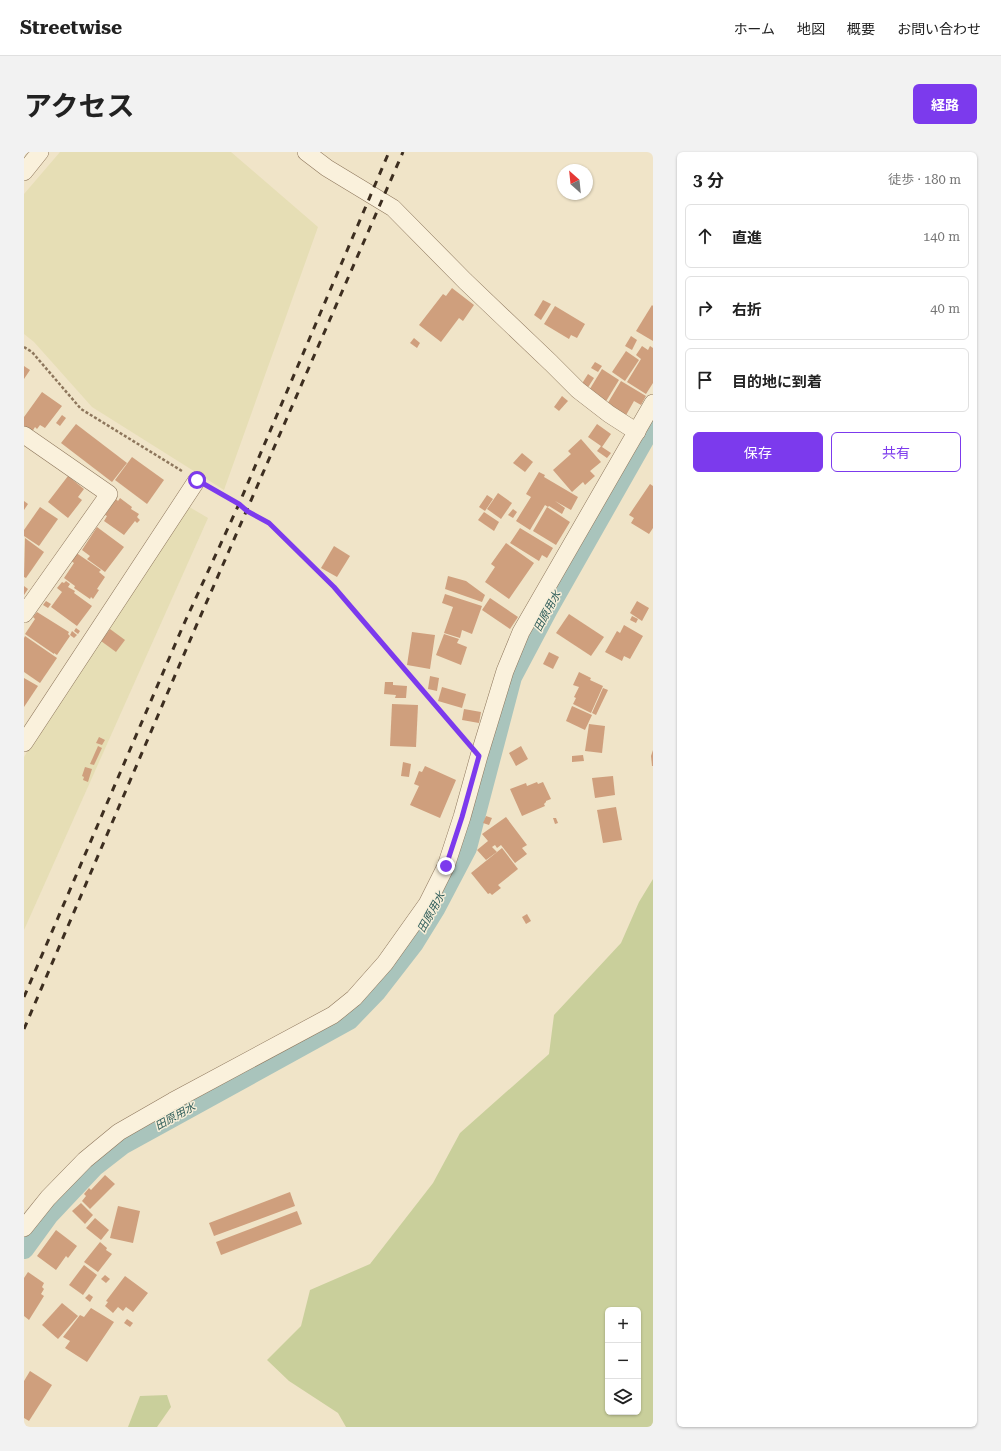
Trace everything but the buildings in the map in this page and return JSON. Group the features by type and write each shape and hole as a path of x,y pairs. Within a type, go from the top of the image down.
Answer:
{"street":[{"path":"24,172 40,152"},
{"path":"306,152 327,168 393,208 465,281 552,363 578,390 609,414 637,432"},
{"path":"24,1228 48,1198 85,1160 119,1132 332,1015 354,998 385,963 427,904 446,866 505,671 521,632 653,404"},
{"path":"24,435 109,494 24,614"},
{"path":"24,743 197,480"}],"path":[{"path":"24,346 32,352 81,410 269,523 334,587 479,756"}],"shaded area":[{"path":"60,152 231,152 318,227 224,490 92,407 34,342 24,334 24,194"},
{"path":"186,505 208,518 24,930 24,757 124,594"}],"green space":[{"path":"653,879 653,1427 346,1427 338,1413 289,1381 267,1360 301,1326 310,1290 370,1264 433,1183 460,1133 549,1054 554,1015 621,943 639,902"},
{"path":"167,1395 171,1407 157,1427 128,1427 140,1396"}],"waterway":[{"name":"田原用水","path":"24,1249 48,1216 95,1166 122,1145 349,1020 376,992 414,943 435,909 467,848 512,677 548,609 653,424"}],"railway":[{"path":"24,997 183,626 239,504 389,152"},
{"path":"24,1029 194,631 403,152"}],"route":[{"path":"197,480 269,523 334,587 479,756 462,817 446,866"}]}
